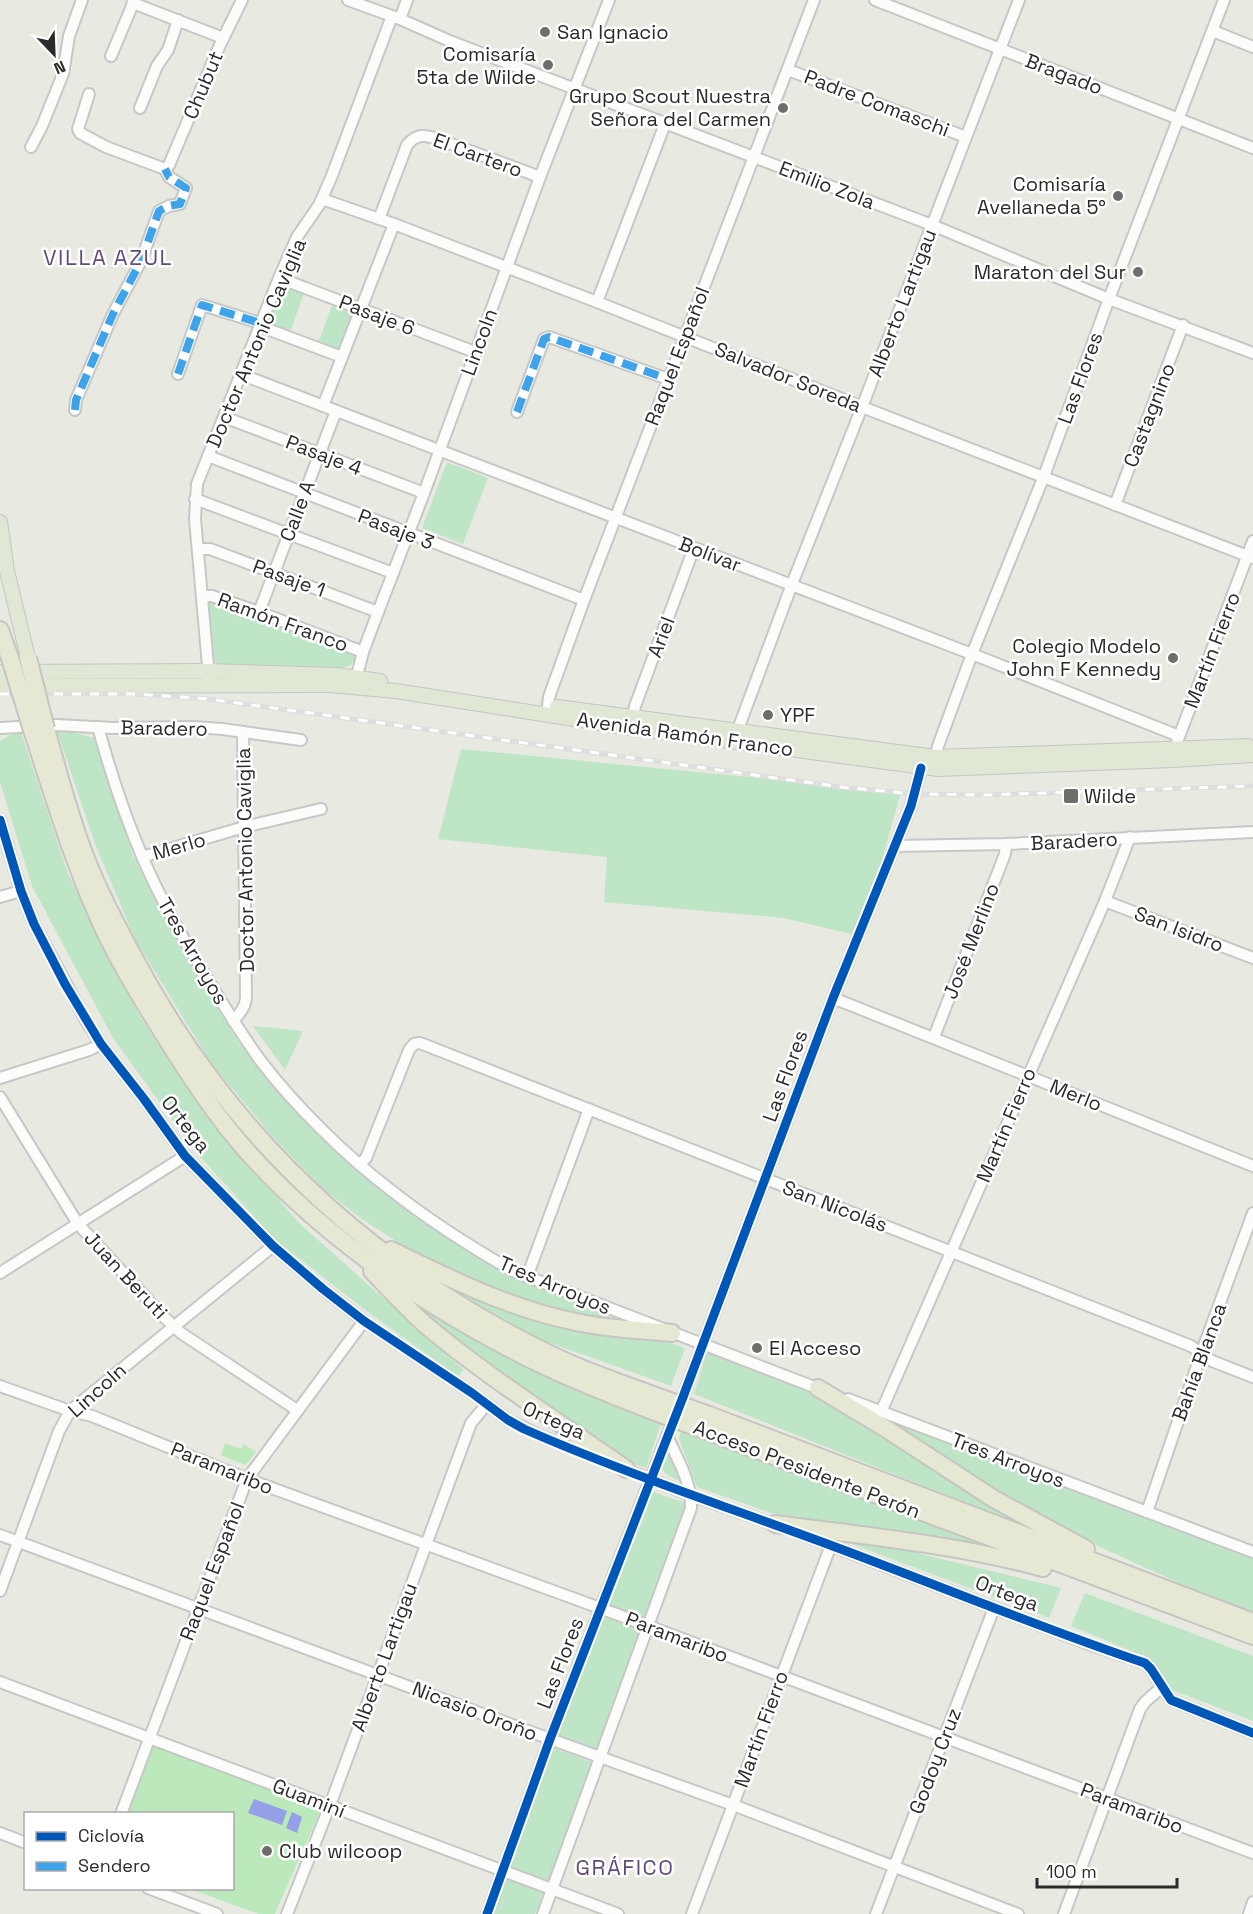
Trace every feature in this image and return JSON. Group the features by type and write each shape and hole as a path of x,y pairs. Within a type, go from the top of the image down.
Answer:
{"highway":[{"name":"Acceso Presidente Perón","path":"0,630 5,665 39,729 85,855 119,930 164,1012 215,1086 242,1119 346,1234 500,1328 652,1403 1253,1622"},
{"name":"Acceso Presidente Perón","path":"28,658 39,729"},
{"path":"346,1234 389,1249 436,1272 519,1307 576,1323 672,1333"},
{"path":"346,1234 412,1312 434,1331 626,1469"},
{"path":"818,1388 888,1430 994,1500 1164,1588"},
{"name":"Acceso Presidente Perón","path":"707,1423 1139,1594 1253,1636"},
{"path":"775,1524 941,1545 1006,1558 1139,1594"}],"main road":[{"path":"0,522 8,578 28,658"},
{"path":"5,665 69,678"},
{"path":"0,686 69,678"},
{"name":"Avenida Ramón Franco","path":"69,678 209,678 320,685 356,682 396,691 738,737 921,768 950,769 1176,749 1253,755"},
{"name":"Avenida Ramón Franco","path":"738,737 936,757 1253,746"}],"street":[{"path":"31,147 63,74 69,36 82,0"},
{"name":"Chubut","path":"165,169 169,165 223,38 242,0"},
{"name":"Doctor Antonio Caviglia","path":"209,678 195,498 197,484 279,278 297,237 322,200 396,17 407,0"},
{"name":"Lincoln","path":"356,682 363,652 440,451 540,177 609,0"},
{"name":"Raquel Español","path":"548,710 549,697 584,600 814,0"},
{"name":"Bragado","path":"875,0 1253,148"},
{"name":"Alberto Lartigau","path":"738,737 792,584 1019,0"},
{"name":"Las Flores","path":"936,757 972,654 1044,476 1109,298 1224,0"},
{"name":"Emilio Zola","path":"350,1 932,225 1109,298 1253,353"},
{"path":"111,56 133,2 223,38"},
{"path":"140,108 157,66 168,50 178,20"},
{"path":"1213,31 1253,46"},
{"name":"Padre Comaschi","path":"788,70 966,137"},
{"path":"75,410 76,400 113,314 141,261 159,211 180,204 186,188 169,177 165,169 106,147 80,133 78,129 89,94"},
{"path":"597,302 665,124"},
{"name":"El Cartero","path":"379,219 407,145 416,136 425,135 438,139 540,177"},
{"name":"Salvador Soreda","path":"322,200 394,224 507,267 1250,557"},
{"path":"323,406 394,224"},
{"name":"Pasaje 6","path":"279,278 475,352"},
{"path":"178,374 202,305 342,357"},
{"name":"Castagnino","path":"1115,505 1183,325"},
{"path":"517,412 544,339 549,337 668,379"},
{"name":"Bolívar","path":"240,374 972,654 1176,749"},
{"name":"Calle A","path":"259,612 336,411"},
{"name":"Pasaje 4","path":"224,417 424,493"},
{"name":"Pasaje 3","path":"208,456 584,600"},
{"path":"195,498 393,573"},
{"name":"Martín Fierro","path":"1176,749 1250,557 1253,541"},
{"name":"Ariel","path":"632,722 634,706 694,548"},
{"name":"Pasaje 1","path":"199,549 210,549 378,612"},
{"name":"Ramón Franco","path":"202,596 259,612 363,652"},
{"name":"Baradero","path":"0,729 57,724 98,727 194,728 301,740"},
{"name":"Tres Arroyos","path":"98,727 116,788 142,857 182,937 233,1021 274,1077 311,1118 389,1190 413,1208 488,1256 527,1277 1147,1512 1252,1549"},
{"name":"Doctor Antonio Caviglia","path":"233,1021 241,1012 246,998 243,732"},
{"name":"Las Flores","path":"683,1397 833,998 911,806 921,768"},
{"name":"Merlo","path":"142,857 244,827 321,808"},
{"name":"Ortega","path":"0,820 21,891 34,924 101,1044 185,1155 273,1246 364,1321 524,1429 690,1495 775,1524 1144,1663 1151,1668 1168,1697 1176,1703 1253,1733"},
{"name":"Baradero","path":"895,846 1006,844 1253,832"},
{"name":"Martín Fierro","path":"881,1412 1105,901 1130,837"},
{"name":"José Merlino","path":"934,1036 1005,855 1006,844"},
{"path":"0,897 21,891"},
{"name":"San Isidro","path":"1105,901 1253,958"},
{"name":"Merlo","path":"833,998 934,1036 1027,1076 1253,1166"},
{"name":"San Nicolás","path":"360,1164 366,1158 409,1050 414,1044 420,1043 1191,1346 1212,1361 1253,1377"},
{"path":"0,1078 89,1050 101,1044"},
{"name":"Juan Beruti","path":"0,1097 78,1224 173,1326 297,1410"},
{"path":"527,1277 589,1109"},
{"path":"0,1273 185,1155"},
{"name":"Bahía Blanca","path":"1147,1512 1201,1354 1253,1213"},
{"name":"Lincoln","path":"0,1591 59,1431 70,1411 273,1246"},
{"name":"Raquel Español","path":"122,1812 247,1479 364,1321"},
{"name":"Paramaribo","path":"0,1386 70,1411 92,1416 247,1479 600,1608 1253,1854"},
{"name":"Alberto Lartigau","path":"286,1914 330,1805 471,1423 487,1404"},
{"name":"Las Flores","path":"487,1914 550,1740 669,1431 688,1483 691,1508 543,1914"},
{"name":"Nicasio Oroño","path":"0,1534 1018,1914"},
{"name":"Martín Fierro","path":"692,1914 831,1545"},
{"name":"Godoy Cruz","path":"876,1914 994,1608"},
{"name":"Guaminí","path":"0,1682 618,1914"},
{"path":"1064,1914 1140,1709 1162,1687"},
{"path":"0,1833 24,1842"},
{"path":"153,1890 217,1914"},
{"path":"1249,1914 1253,1902"}],"green space":[{"path":"284,284 304,293 290,333 268,325 266,321 278,287"},
{"path":"333,303 353,309 354,314 340,348 335,350 317,345"},
{"path":"447,462 488,478 463,544 422,528"},
{"path":"214,601 353,654 355,658 351,665 341,669 221,668 214,660 208,606"},
{"path":"56,728 94,738 133,855 176,940 239,1043 299,1116 379,1190 464,1247 523,1281 618,1320 597,1320 521,1302 416,1254 359,1217 320,1186 273,1137 211,1063 135,939 96,847"},
{"path":"20,729 68,874 141,1018 209,1118 298,1222 464,1370 458,1376 369,1313 276,1240 194,1150 113,1038 32,886 0,782 0,741"},
{"path":"461,749 901,792 860,936 783,918 604,902 607,857 438,839"},
{"path":"253,1026 303,1031 285,1070"},
{"path":"433,1278 663,1340 685,1348 671,1386 539,1339"},
{"path":"411,1300 518,1358 661,1424 646,1468 616,1459 464,1349"},
{"path":"707,1353 825,1396 1035,1531 694,1394"},
{"path":"866,1412 1253,1559 1253,1612 1197,1591 1038,1519"},
{"path":"681,1431 1025,1555 771,1513 697,1487 679,1439"},
{"path":"225,1443 241,1449 244,1444 256,1452 245,1465 221,1455"},
{"path":"668,1447 683,1482 669,1476 663,1470"},
{"path":"650,1491 686,1503 644,1618 608,1605"},
{"path":"851,1537 1061,1588 1049,1618 844,1541"},
{"path":"1085,1593 1253,1656 1253,1721 1172,1690 1147,1657 1071,1626"},
{"path":"602,1616 640,1630 596,1750 557,1736"},
{"name":"Club wilcoop","path":"152,1746 322,1807 275,1914 259,1914 193,1890 234,1890 234,1812 128,1812"},
{"path":"554,1748 592,1762 549,1882 510,1868"},
{"path":"506,1877 544,1891 535,1914 493,1914"}],"water":[{"path":"254,1799 287,1811 282,1825 248,1813"},
{"path":"292,1812 302,1817 297,1833 286,1828"}],"railway":[{"path":"0,694 136,694 209,699 841,787 915,794 983,795 1253,786"}],"marked path":[{"path":"75,410 76,400 113,314 141,261 159,211 180,204 186,188 169,177 165,169"},
{"path":"178,374 202,305 260,323"},
{"path":"517,412 544,339 549,337 668,379"}],"cycle path":[{"path":"487,1914 550,1739 683,1397 833,998 911,806 921,768"},
{"path":"0,820 21,891 34,924 65,984 101,1044 185,1156 273,1246 364,1321 524,1429 638,1475 1145,1663 1171,1700 1253,1733"}],"place":[{"name":"San Ignacio","path":"545,32"},
{"name":"Comisaría 5ta de Wilde","path":"548,65"},
{"name":"Grupo Scout Nuestra Señora del Carmen","path":"783,108"},
{"name":"Comisaría Avellaneda 5°","path":"1118,196"},
{"name":"Maraton del Sur","path":"1138,272"},
{"name":"Colegio Modelo John F Kennedy","path":"1173,658"},
{"name":"YPF","path":"768,715"},
{"name":"Wilde","path":"1071,796"},
{"name":"El Acceso","path":"757,1348"},
{"name":"Club wilcoop","path":"267,1851"}],"district":[{"name":"VILLA AZUL","path":"108,257"},
{"name":"GRÁFICO","path":"625,1867"}]}
